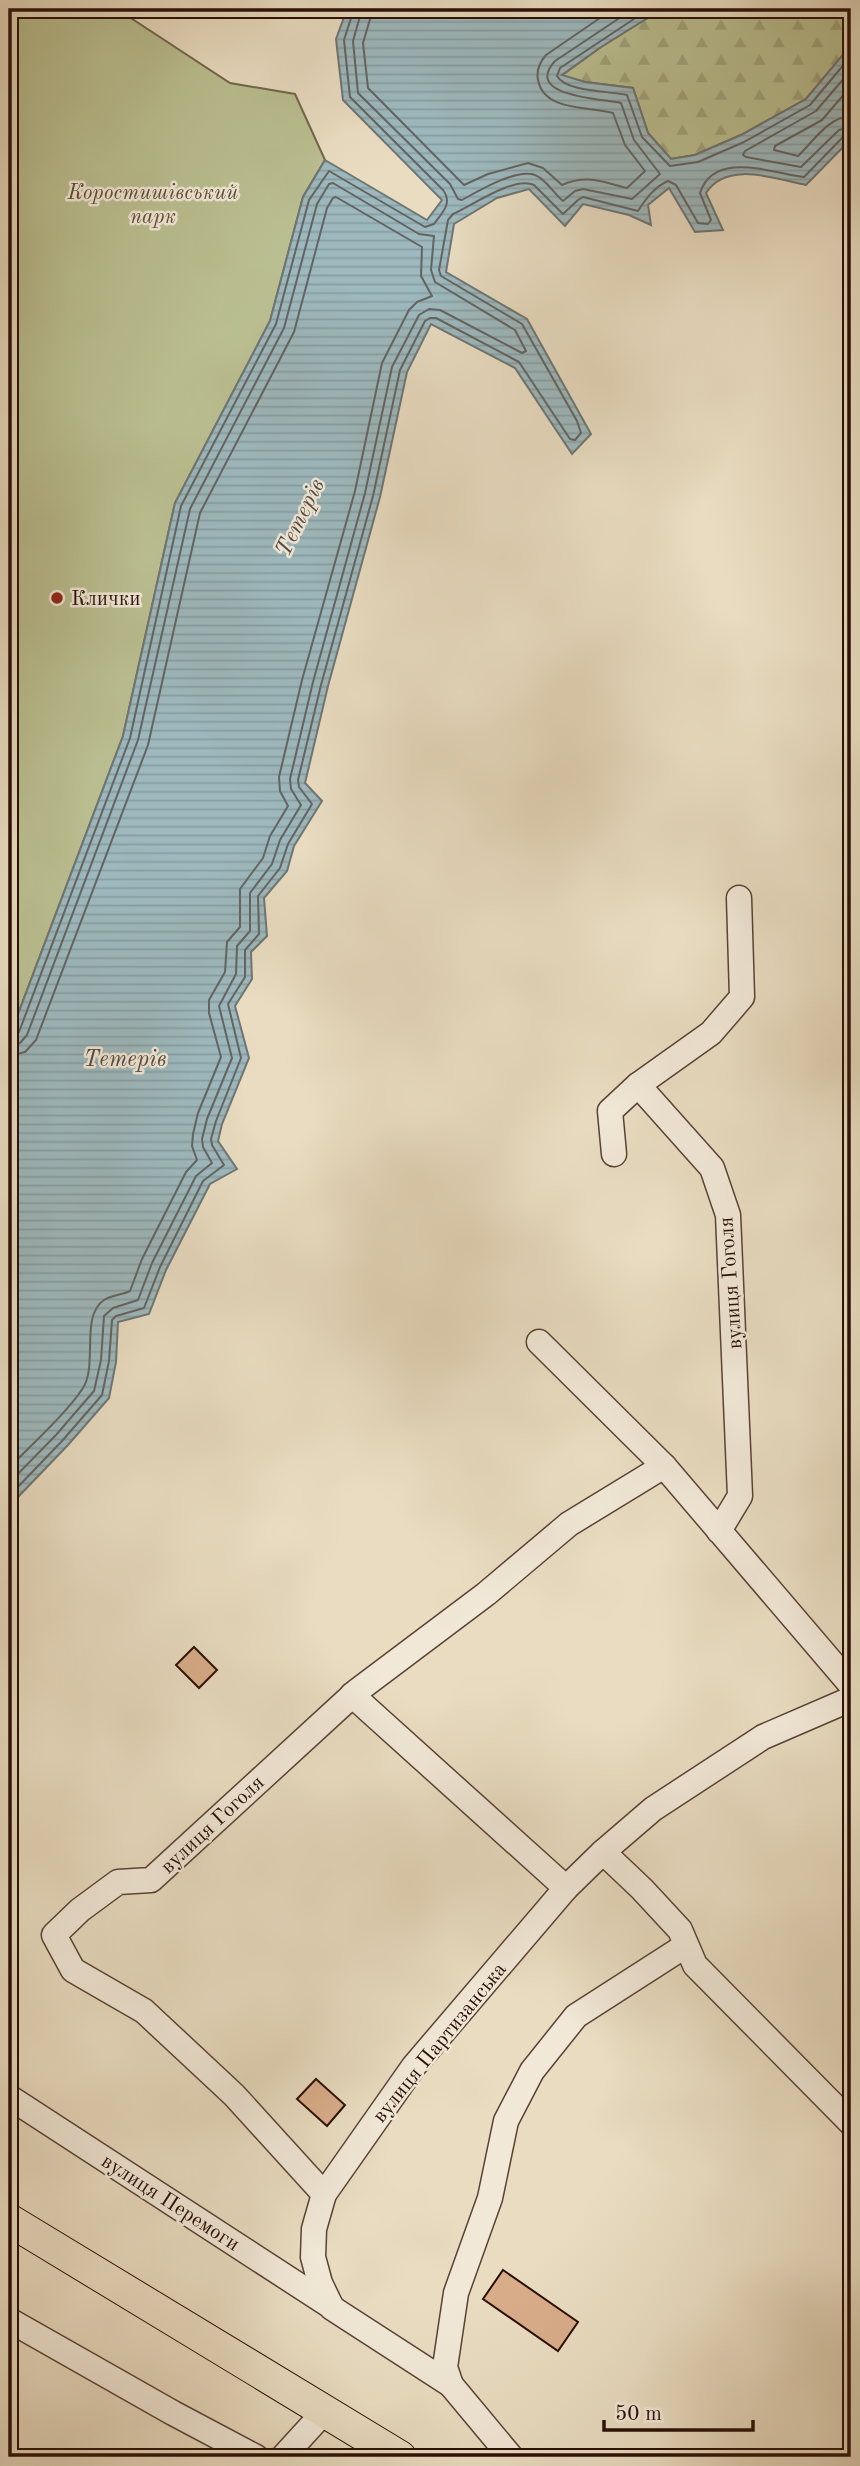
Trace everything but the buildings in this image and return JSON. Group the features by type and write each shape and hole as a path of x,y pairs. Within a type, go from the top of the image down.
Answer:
{"main road":[{"path":"9,2220 400,2457"}],"street":[{"path":"614,1154 610,1111 638,1085 711,1033 742,997 739,898"},
{"name":"вулиця Гоголя","path":"638,1085 712,1168 728,1215 740,1496 719,1531"},
{"path":"539,1342 664,1466 851,1685"},
{"name":"вулиця Гоголя","path":"324,2194 234,2095 144,2011 73,1970 54,1935 80,1910 118,1882 151,1880 352,1695 485,1594 569,1524 664,1466"},
{"path":"352,1695 566,1888"},
{"name":"вулиця Партизанська","path":"332,2308 320,2283 313,2257 314,2229 324,2194 414,2066 566,1888 653,1809 763,1737 851,1699"},
{"path":"603,1852 680,1930 695,1965 851,2123"},
{"path":"451,2385 445,2367 456,2293 490,2197 506,2121 532,2071 576,2016 685,1946"},
{"name":"вулиця Перемоги","path":"9,2097 332,2308"},
{"path":"332,2308 451,2385 511,2457"},
{"path":"9,2320 256,2457"},
{"path":"283,2457 325,2411"}],"green space":[{"name":"Коростишівський парк","path":"9,9 117,9 230,83 295,94 325,160 303,197 270,321 175,503 123,736 9,1038"},
{"path":"662,9 851,9 851,46 806,99 741,135 695,155 671,159 648,133 633,88 561,76"}],"water":[{"name":"Тетерів","path":"347,9 662,9 562,75 585,82 633,88 648,133 671,159 695,155 741,135 806,99 851,45 851,139 806,185 752,174 726,177 715,183 706,193 723,230 695,232 669,188 648,205 651,225 629,215 583,204 565,226 529,189 497,198 454,224 446,272 527,319 591,434 572,454 515,368 431,324 407,372 380,497 328,686 305,783 322,801 294,846 287,871 264,898 267,936 251,952 252,979 235,1006 249,1058 222,1124 218,1141 237,1169 210,1184 166,1270 149,1314 118,1322 116,1362 109,1398 18,1497 9,1557 9,1038 123,736 175,503 270,321 303,197 325,160 427,220 442,200 343,100 336,39"}],"place":[{"name":"Клички","path":"57,598"}]}
